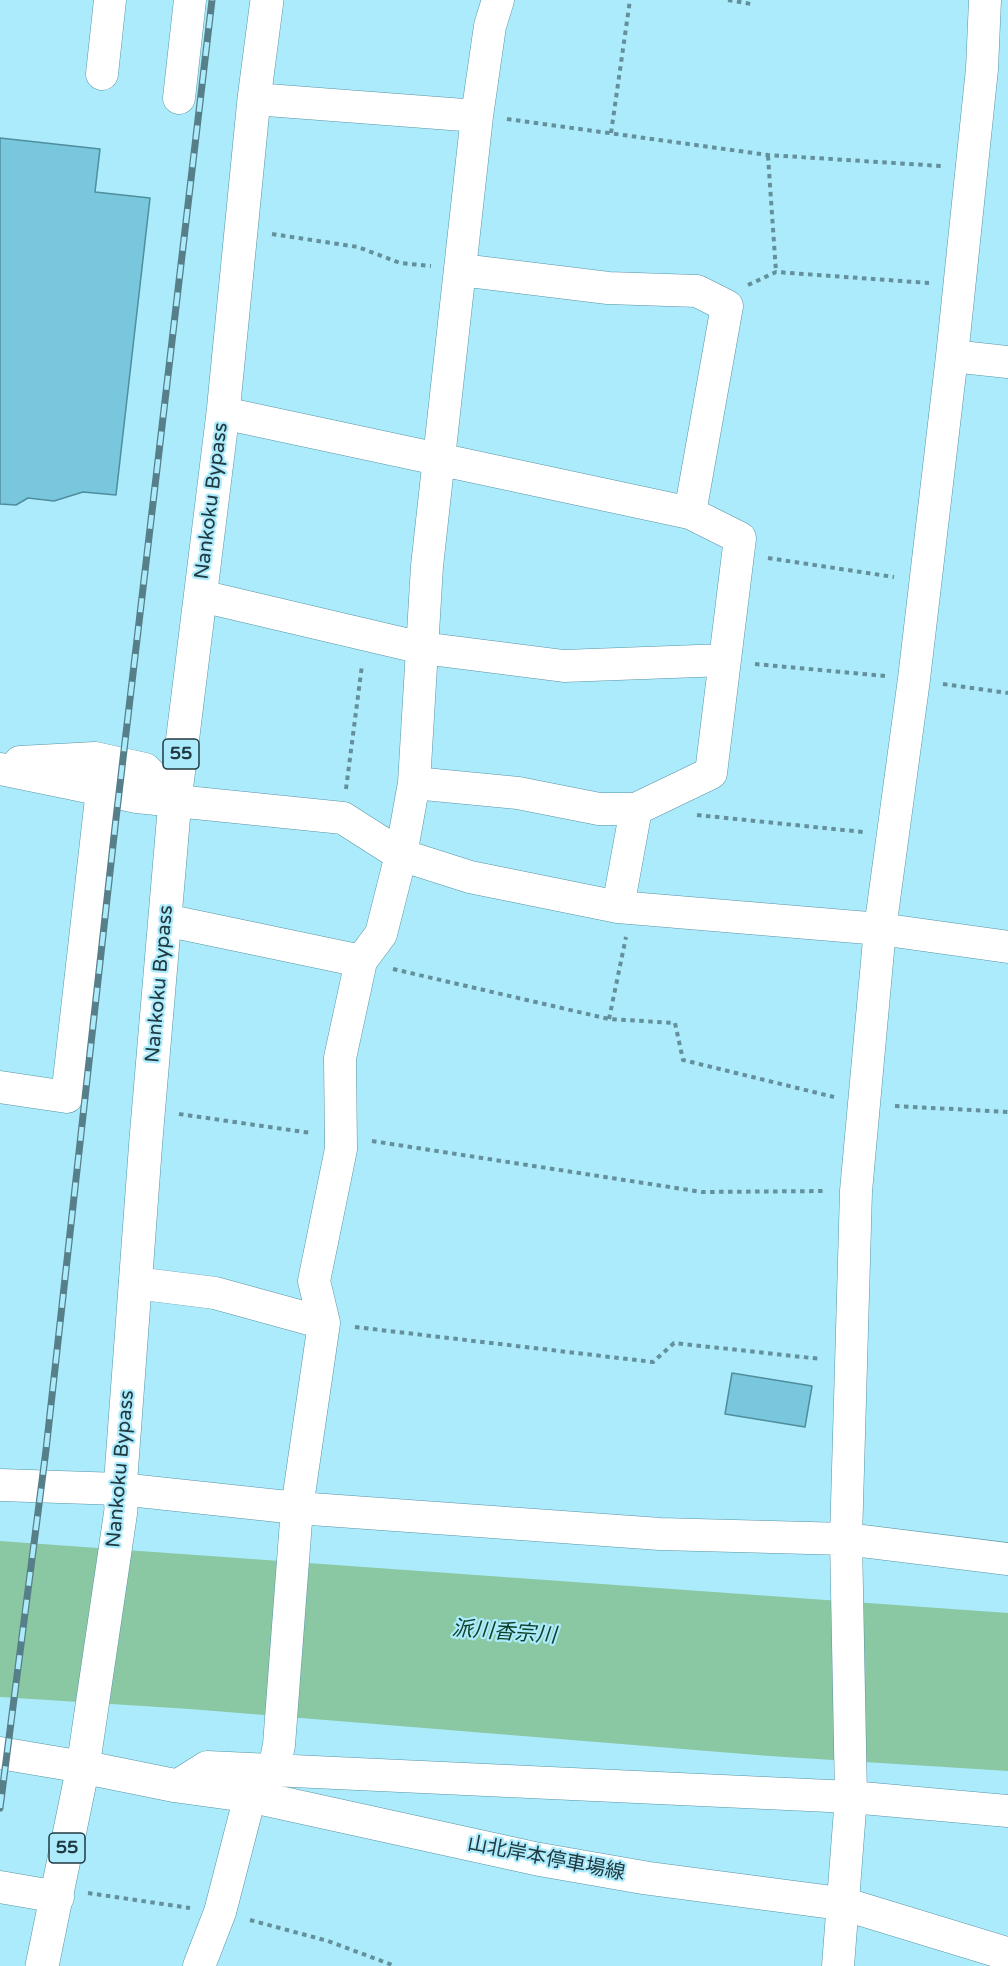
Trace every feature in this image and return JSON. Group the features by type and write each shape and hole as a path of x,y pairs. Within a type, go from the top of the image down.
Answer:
{"main road":[{"name":"Nankoku Bypass","path":"42,1966 59,1893 83,1767 120,1500 149,1108 176,800 223,413 254,99 267,0"},
{"name":"山北岸本停車場線","path":"83,1767 177,1786 250,1796 537,1859 646,1878 844,1904 1008,1954"}],"street":[{"path":"102,74 110,0"},
{"path":"179,98 190,0"},
{"path":"277,1757 297,1515 324,1323 314,1281 340,1149 340,1058 361,961 381,934 401,855 414,783 422,648 439,458 477,116 490,26 498,0"},
{"path":"838,1966 851,1788 847,1553 856,1191 880,929 926,581 971,168 995,70 985,0"},
{"path":"254,99 477,116"},
{"path":"461,270 608,288 697,291 727,306 690,513"},
{"path":"952,356 1008,362"},
{"path":"223,413 690,513 740,538 711,773 636,809 599,809 518,793 414,783"},
{"path":"201,596 422,648 564,666 725,660"},
{"path":"0,763 94,758 146,769 176,800"},
{"path":"0,769 137,797 343,818 401,855 470,877 626,907 880,929 1008,947"},
{"path":"0,1087 67,1097 102,790"},
{"path":"626,907 636,809"},
{"path":"165,920 361,961"},
{"path":"135,1283 215,1293 324,1323"},
{"path":"0,1485 120,1500 297,1515 660,1534 847,1553 1008,1559"},
{"path":"0,1752 83,1767"},
{"path":"177,1786 207,1767 277,1757 851,1788 1008,1811"},
{"path":"199,1966 220,1912 250,1796"},
{"path":"0,1887 59,1893"}],"path":[{"path":"611,133 630,0"},
{"path":"728,0 751,4"},
{"path":"477,116 768,156 971,168"},
{"path":"768,156 776,272"},
{"path":"241,230 358,247 400,263 461,270"},
{"path":"717,301 776,272 959,285"},
{"path":"738,554 926,581"},
{"path":"343,818 366,634"},
{"path":"725,660 914,679 1008,693"},
{"path":"694,815 893,836"},
{"path":"609,1019 626,907"},
{"path":"361,961 609,1019 675,1023 683,1060 863,1104 1008,1112"},
{"path":"149,1108 235,1124 340,1136 702,1192 856,1191"},
{"path":"324,1323 653,1362 674,1343 851,1363"},
{"path":"59,1893 220,1912 328,1941 395,1966"}],"water":[{"name":"派川香宗川","path":"0,1541 1008,1613 1008,1771 769,1756 190,1709 0,1697"}],"building":[{"path":"0,138 100,149 95,192 150,198 116,495 83,492 54,501 28,498 16,505 0,504"},
{"path":"732,1373 812,1386 805,1427 725,1414"}],"railway":[{"path":"0,1808 46,1450 115,827 212,0"}]}
